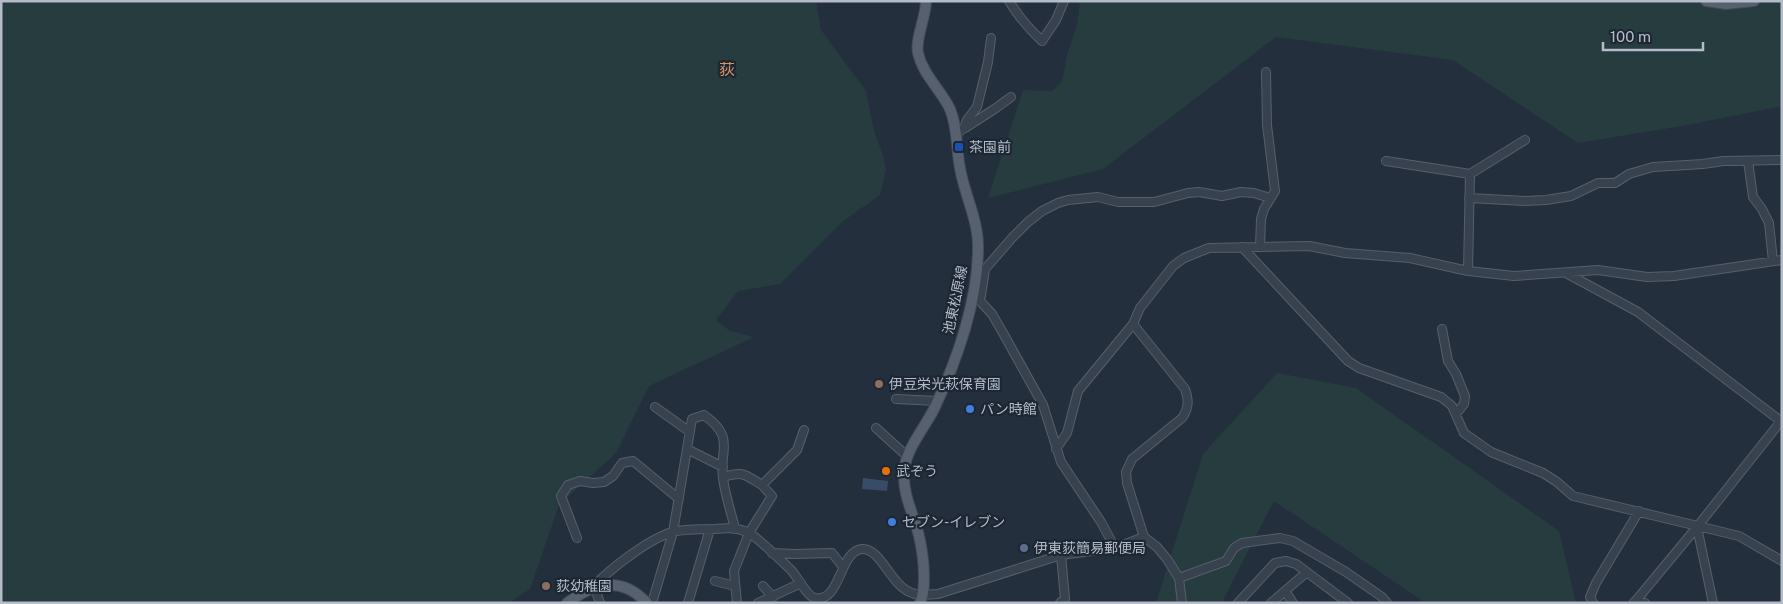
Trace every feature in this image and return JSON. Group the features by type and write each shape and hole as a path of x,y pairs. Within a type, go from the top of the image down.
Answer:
{"main road":[{"name":"池東松原線","path":"922,599 924,564 919,535 906,494 904,472 908,457 937,401 964,333 972,299 978,245 976,228 960,170 956,147 960,131 955,124 949,107 924,68 918,52 926,1"},
{"path":"1706,1 1726,4 1754,1"},
{"path":"571,601 594,586 621,586 639,594 647,603"}],"street":[{"path":"1009,1 1016,13 1042,41 1056,20 1064,1"},
{"path":"960,131 977,107 980,99 991,38"},
{"path":"1260,247 1261,219 1264,209 1275,191 1267,125 1266,72"},
{"path":"960,131 1011,97"},
{"path":"1386,162 1470,174 1525,140"},
{"path":"1469,198 1526,201 1571,196 1598,183 1615,183 1628,174 1653,167 1723,161 1782,160"},
{"path":"1748,161 1753,197 1769,223 1773,261"},
{"path":"1468,271 1470,174"},
{"path":"972,299 981,296 984,272 1012,238 1042,211 1058,202 1098,197 1118,202 1154,202 1199,192 1222,196 1241,192 1254,193 1270,198"},
{"path":"1056,449 1067,434 1078,391 1133,324 1140,308 1162,278 1184,258 1209,248 1309,246 1345,252 1410,258 1468,271 1514,276 1598,270 1647,276 1674,276 1782,260"},
{"path":"1242,247 1348,361 1359,368 1441,397 1452,406 1464,433 1491,452 1543,473 1573,496 1739,536 1782,561"},
{"path":"1565,273 1638,312 1781,421 1697,527 1634,602"},
{"path":"972,299 980,301 992,314 1043,406 1061,462 1101,522 1115,548"},
{"path":"1133,324 1185,389 1188,399 1188,410 1182,418 1132,460 1126,472 1127,484 1144,537 1157,547 1179,578 1182,603"},
{"path":"1442,329 1448,361 1456,374 1465,396 1464,404 1456,414"},
{"path":"896,399 937,401"},
{"path":"655,407 690,432"},
{"path":"652,603 673,532 692,420 704,415 713,422 725,440 723,477 735,528"},
{"path":"876,428 908,457"},
{"path":"762,486 797,450 804,430"},
{"path":"687,449 723,467"},
{"path":"577,538 561,496 568,484 580,481 604,482 613,476 622,463 633,461 679,499"},
{"path":"723,477 738,473 743,474 762,486 772,496 749,532 734,571 737,603"},
{"path":"1593,603 1590,597 1596,584 1639,511"},
{"path":"1697,527 1713,603"},
{"path":"600,603 594,586 623,561 661,536 673,532 735,528 749,532 793,572 811,596 818,598 824,596 835,586 844,566 855,551 864,549 878,557 896,583 922,599 1061,556 1115,548 1144,537"},
{"path":"688,603 710,529"},
{"path":"1179,578 1226,561 1234,548 1242,543 1280,538 1293,542 1346,572 1388,603"},
{"path":"772,552 794,554 832,553 844,566"},
{"path":"1060,603 1065,599 1061,556"},
{"path":"1238,603 1275,563 1286,561 1296,564 1348,603"},
{"path":"1271,603 1307,572"},
{"path":"715,581 735,586"},
{"path":"758,603 801,583"},
{"path":"763,586 773,597"},
{"path":"1285,591 1293,603"},
{"path":"938,594 940,603"},
{"path":"1634,602 1645,603"}],"green space":[{"path":"1,1 816,1 821,30 866,91 874,131 886,169 880,195 842,222 780,284 738,291 716,320 730,331 754,337 649,386 616,453 559,505 530,589 509,603 1,603"},
{"path":"1080,1 1782,1 1782,106 1682,126 1578,143 1453,60 1276,37 1103,169 988,198 1023,90 1052,91 1062,82 1067,55 1077,25"},
{"path":"1277,373 1356,388 1559,531 1576,603 1426,603 1274,501 1223,600 1224,603 1156,603 1203,454"}],"water":[{"path":"863,478 888,481 887,491 862,489"}],"place":[{"name":"茶園前","path":"959,147"},
{"name":"伊豆栄光萩保育園","path":"879,384"},
{"name":"パン時館","path":"970,409"},
{"name":"武ぞう","path":"886,471"},
{"name":"セブン-イレブン","path":"892,522"},
{"name":"伊東荻簡易郵便局","path":"1024,548"},
{"name":"荻幼稚園","path":"546,586"}],"district":[{"name":"荻","path":"727,69"}]}
